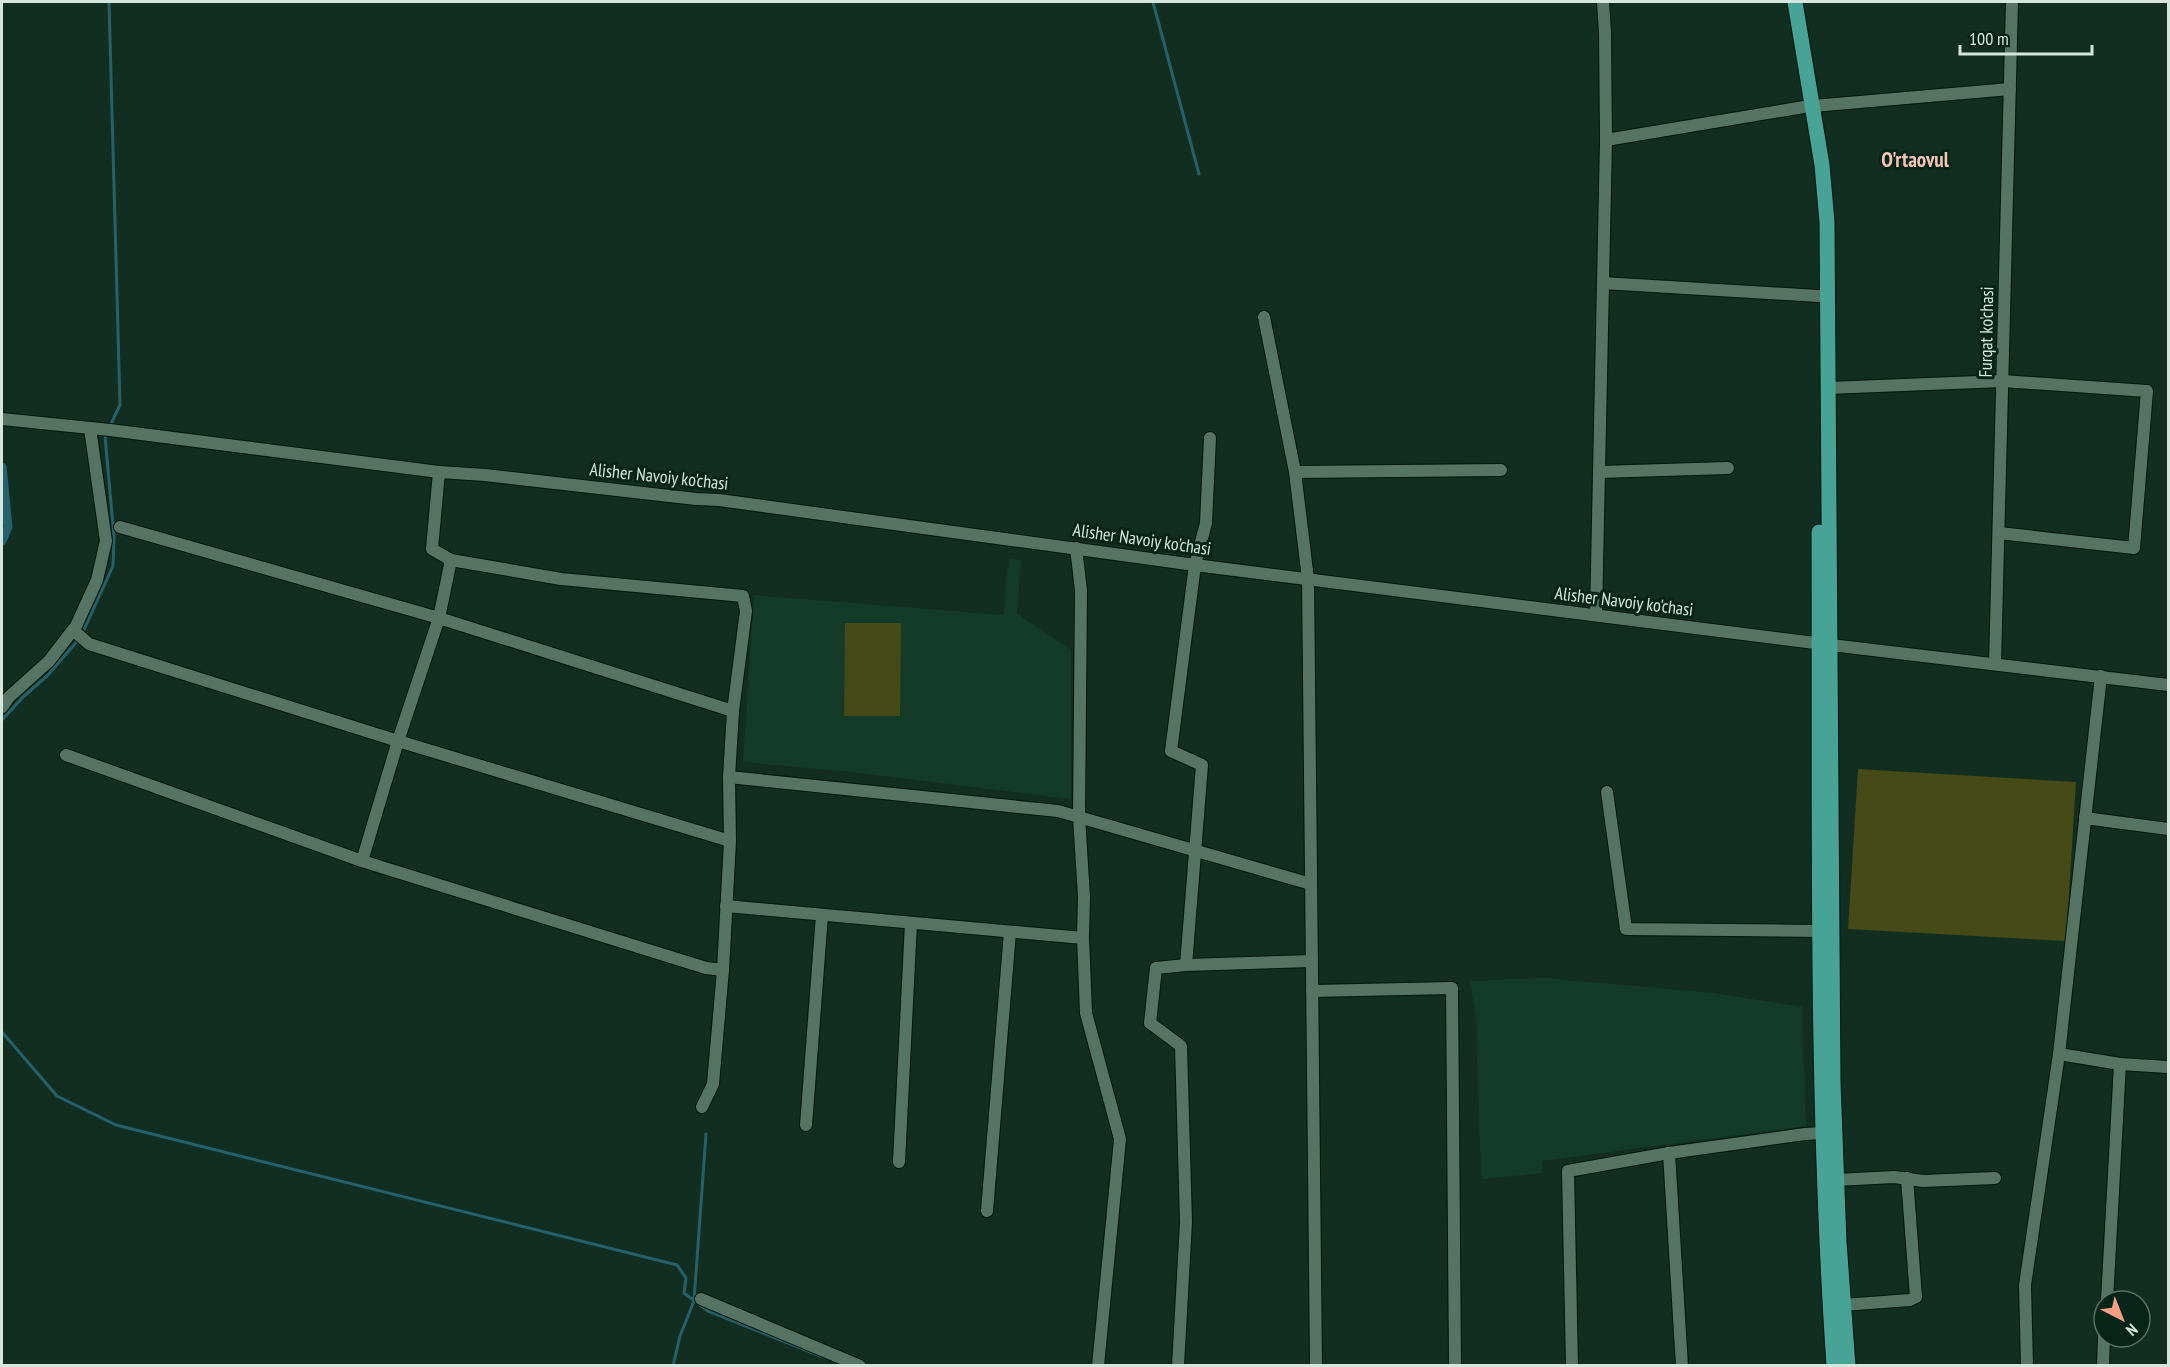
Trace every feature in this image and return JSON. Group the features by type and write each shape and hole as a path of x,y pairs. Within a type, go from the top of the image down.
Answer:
{"main road":[{"path":"1786,2 1822,165 1827,222 1828,388 1819,930 1822,1133 1834,1365"},
{"path":"1795,2 1809,106 1816,195 1833,1082 1836,1179 1848,1365"}],"street":[{"path":"1596,615 1606,140 1603,2"},
{"name":"Furqat ko'chasi","path":"1995,664 2012,2"},
{"path":"1606,140 1809,106 2010,89"},
{"path":"1603,284 1818,296"},
{"path":"1264,317 1295,472 1308,579 1316,1365"},
{"path":"1828,388 2003,381 2147,391 2134,548 1999,533"},
{"name":"Alisher Navoiy ko'chasi","path":"2,419 110,430 439,472 719,500 1195,565 1825,644 2169,684"},
{"path":"2,707 9,697 49,661 73,630 97,580 106,541 90,428"},
{"path":"1186,965 1202,765 1171,751 1195,565 1206,523 1209,438"},
{"path":"1599,472 1728,468"},
{"path":"1295,472 1501,470"},
{"path":"439,472 432,549 451,560 561,579 743,596 746,611 733,711 729,777 730,841 723,970 713,1084 702,1107"},
{"path":"120,527 439,618 733,711"},
{"path":"1076,549 1081,590 1079,817 1084,897 1086,1013 1120,1139 1098,1365"},
{"path":"362,861 398,741 439,618 451,560"},
{"path":"73,630 89,644 398,741 730,841"},
{"path":"2027,1365 2025,1285 2059,1054 2101,676"},
{"path":"66,755 362,861 706,968 723,970"},
{"path":"729,777 1058,811 1311,884"},
{"path":"1607,792 1626,929 1819,930"},
{"path":"2085,818 2169,829"},
{"path":"726,906 1083,938"},
{"path":"806,1125 822,915"},
{"path":"899,1162 911,923"},
{"path":"987,1211 1010,932"},
{"path":"1178,1365 1186,1222 1181,1046 1150,1023 1156,968 1312,961"},
{"path":"1312,991 1452,988 1455,1365"},
{"path":"2059,1054 2120,1064 2169,1067"},
{"path":"2108,1289 2120,1064"},
{"path":"1572,1365 1568,1171 1669,1153 1822,1133"},
{"path":"1669,1153 1682,1365"},
{"path":"1836,1179 1907,1178 1923,1181 1995,1178"},
{"path":"1843,1305 1910,1300 1916,1297 1907,1178"},
{"path":"701,1299 860,1365"},
{"path":"2103,1365 2104,1349"}],"shaded area":[{"path":"1009,558 1021,560 1017,613 1071,650 1071,799 859,773 743,762 754,595 1003,615"},
{"path":"845,623 901,623 900,716 844,716"},
{"path":"1858,769 2076,782 2066,941 1848,929"},
{"path":"1545,978 1714,993 1802,1007 1806,1126 1542,1161 1543,1173 1481,1179 1476,1020 1470,981"}],"waterway":[{"path":"109,2 120,405 110,426"},
{"path":"1153,2 1199,174"},
{"path":"82,634 113,566 114,537 105,436 107,432"},
{"path":"2,467 8,527 2,541"},
{"path":"2,720 48,675 79,639"},
{"path":"2,1032 57,1096 116,1125 677,1265 686,1278 684,1293 708,1311 823,1357"},
{"path":"673,1366 680,1336 694,1301 706,1134"}],"district":[{"name":"O'rtaovul","path":"1915,159"}]}
